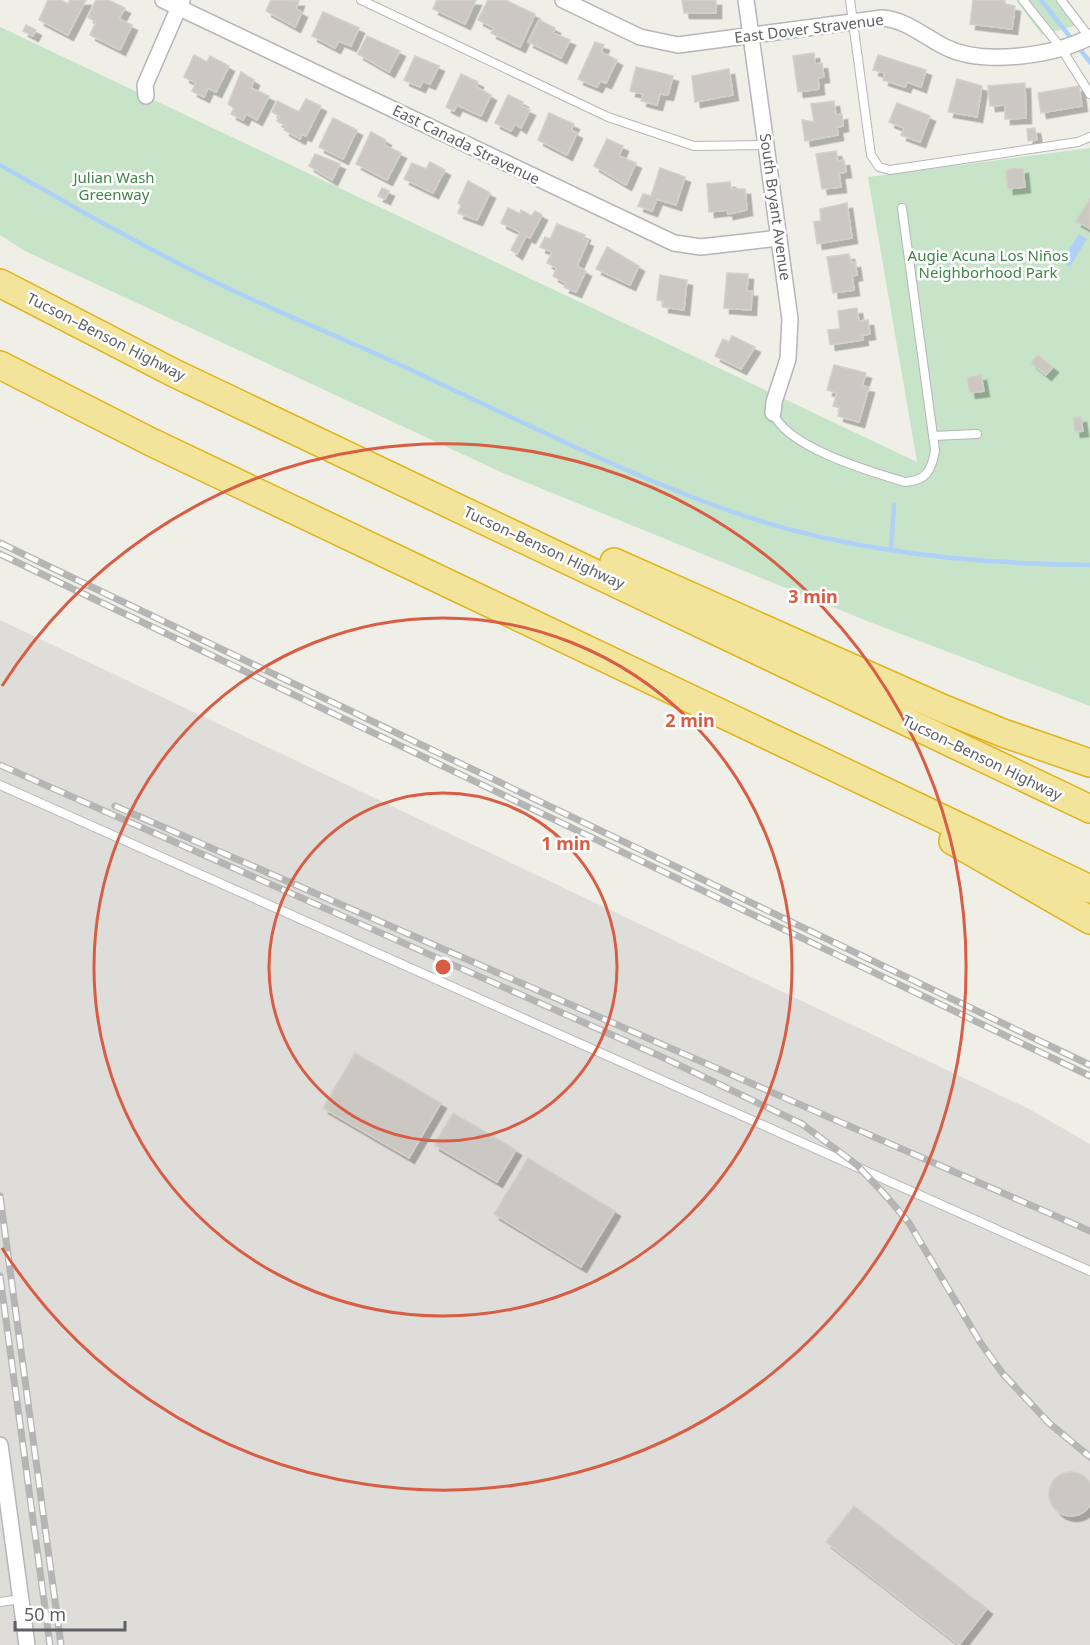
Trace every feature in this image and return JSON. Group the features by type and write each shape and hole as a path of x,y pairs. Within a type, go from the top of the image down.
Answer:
{"highway":[{"name":"Tucson–Benson Highway","path":"0,282 140,355 1090,809"},
{"path":"140,355 944,709 1003,733 1090,762"},
{"path":"0,365 151,442 1090,889"},
{"path":"775,739 1090,920"}],"street":[{"name":"East Canada Stravenue","path":"163,0 180,4 674,243 701,247 779,238"},
{"name":"East Dover Stravenue","path":"563,0 640,37 664,44 693,44 853,21 894,20 914,28 944,47 979,57 1004,57 1062,48 1090,37"},
{"name":"South Bryant Avenue","path":"746,0 790,319 790,342 773,413"},
{"path":"146,96 145,85 180,4"},
{"path":"0,1442 27,1645"}],"lane":[{"path":"361,0 608,117 694,146 766,145"},
{"path":"850,0 871,155 879,167 890,170 1078,142 1090,137"},
{"path":"1023,0 1062,48 1090,94"},
{"path":"1061,0 1090,37"},
{"path":"773,413 783,430 800,441 905,482 916,482 929,472 935,450 902,208"},
{"path":"933,436 977,434"},
{"path":"0,785 1090,1271"},
{"path":"0,1602 21,1599"}],"shaded area":[{"path":"0,620 1029,1109 1090,1144 1090,1645 0,1645"}],"green space":[{"path":"1016,0 1068,0 1085,23 1042,35"},
{"name":"Julian Wash Greenway","path":"0,27 917,462 868,177 1090,148 1090,706 867,621 503,473 25,251 0,235"}],"water":[{"path":"1079,234 1087,239 1070,267 1061,262"}],"building":[{"path":"48,0 61,0 68,4 70,0 86,0 68,35 39,20"},
{"path":"96,0 108,0 125,8 119,19 132,25 120,50 90,35 96,22 88,17"},
{"path":"271,0 299,1 296,9 302,12 295,27 266,11"},
{"path":"437,0 476,0 465,24 433,9"},
{"path":"488,0 505,0 535,14 520,47 491,33 494,28 478,20"},
{"path":"682,0 716,0 716,13 684,13"},
{"path":"973,0 1005,0 1005,4 1015,6 1012,29 970,24"},
{"path":"323,12 359,28 351,46 339,41 335,48 312,36"},
{"path":"539,20 555,28 553,33 570,40 561,58 528,42"},
{"path":"26,25 36,30 33,36 23,31"},
{"path":"367,36 400,51 389,72 358,54"},
{"path":"595,42 604,45 601,52 617,60 606,83 600,81 597,87 578,79"},
{"path":"814,53 815,64 822,63 824,77 818,78 819,89 798,92 793,56"},
{"path":"194,55 207,62 210,56 229,66 216,92 208,88 204,97 192,91 196,83 184,77"},
{"path":"878,55 926,70 921,87 907,82 905,87 883,80 885,73 873,70"},
{"path":"415,56 439,66 430,84 423,81 420,87 404,80"},
{"path":"636,67 673,76 668,95 660,94 657,105 641,101 643,94 630,91"},
{"path":"729,69 733,95 695,102 692,76"},
{"path":"241,72 254,80 251,88 269,96 257,120 246,114 243,120 231,114 234,108 228,104"},
{"path":"461,74 478,82 476,87 491,95 481,116 457,105 454,111 446,107"},
{"path":"957,79 982,86 977,117 948,112"},
{"path":"1025,83 1026,118 1005,119 1005,105 990,106 988,86"},
{"path":"1079,86 1082,106 1041,113 1038,93"},
{"path":"508,95 523,102 521,106 530,110 521,128 515,124 511,131 495,123"},
{"path":"306,99 321,106 306,136 302,134 300,139 284,130 286,126 277,121 280,116 272,112 277,101 299,112"},
{"path":"834,101 836,115 842,114 843,126 837,127 838,135 805,141 802,120 814,122 811,104"},
{"path":"897,103 930,116 920,142 901,135 904,128 889,122"},
{"path":"549,113 574,124 571,130 577,133 567,155 538,140"},
{"path":"333,118 357,130 343,159 319,147"},
{"path":"1035,128 1037,140 1028,141 1027,129"},
{"path":"371,132 386,140 384,145 401,153 387,180 356,164"},
{"path":"607,139 623,146 619,156 636,163 626,185 594,166"},
{"path":"836,151 838,161 844,160 846,172 839,173 841,187 822,189 816,154"},
{"path":"315,154 340,164 332,180 309,166"},
{"path":"430,162 445,170 433,193 404,179 412,163 426,169"},
{"path":"660,168 685,177 676,205 657,199 652,211 638,206 643,194 651,196"},
{"path":"1023,168 1025,187 1008,189 1006,170"},
{"path":"468,181 490,193 477,220 458,213 461,205 458,203"},
{"path":"730,182 731,189 745,189 747,210 728,214 727,210 709,212 707,184"},
{"path":"382,188 389,191 385,199 378,196"},
{"path":"1090,199 1090,229 1076,221"},
{"path":"847,203 852,238 817,244 814,222 821,221 820,209"},
{"path":"508,208 520,214 521,210 532,216 535,211 542,215 530,238 526,236 517,254 511,250 520,232 501,223"},
{"path":"557,224 585,235 583,239 588,241 577,266 586,271 576,292 564,287 566,283 553,276 557,268 547,263 552,252 540,247 545,237 550,239"},
{"path":"607,247 639,266 630,285 596,269"},
{"path":"849,254 851,263 855,262 857,275 852,276 854,290 833,293 827,257"},
{"path":"727,273 748,274 747,291 752,291 751,310 724,308"},
{"path":"660,275 687,280 684,310 663,307 664,301 657,300"},
{"path":"857,308 859,321 868,320 870,334 862,335 863,340 830,345 828,330 840,329 838,311"},
{"path":"732,336 755,347 741,369 715,356 723,339 729,342"},
{"path":"1038,355 1053,367 1046,375 1031,363"},
{"path":"834,365 866,373 862,386 869,387 859,422 838,416 840,408 833,406 837,393 827,390"},
{"path":"981,375 984,391 970,393 967,378"},
{"path":"1081,417 1083,431 1075,432 1073,418"},
{"path":"355,1053 441,1103 409,1158 323,1108"},
{"path":"453,1113 516,1150 497,1182 434,1145"},
{"path":"528,1158 615,1211 581,1267 494,1214"},
{"path":"1071,1472 1087,1478 1093,1494 1087,1510 1071,1516 1055,1510 1049,1494 1055,1478"},
{"path":"854,1506 987,1609 959,1645 826,1542"}],"waterway":[{"path":"1041,0 1090,62"},
{"path":"0,165 145,246 234,291 396,363 599,458 724,509 768,523 859,545 951,558 1090,565"},
{"path":"891,549 894,505"}],"railway":[{"path":"0,543 1090,1065"},
{"path":"0,554 1090,1076"},
{"path":"0,765 662,1057 802,1124 857,1165 888,1198 909,1223 980,1342 1003,1374 1049,1423 1090,1457"},
{"path":"115,806 1090,1231"},
{"path":"0,1196 61,1645"},
{"path":"0,1276 50,1645"}],"park label":[{"name":"Augie Acuna Los Niños Neighborhood Park","path":"988,264"}]}
